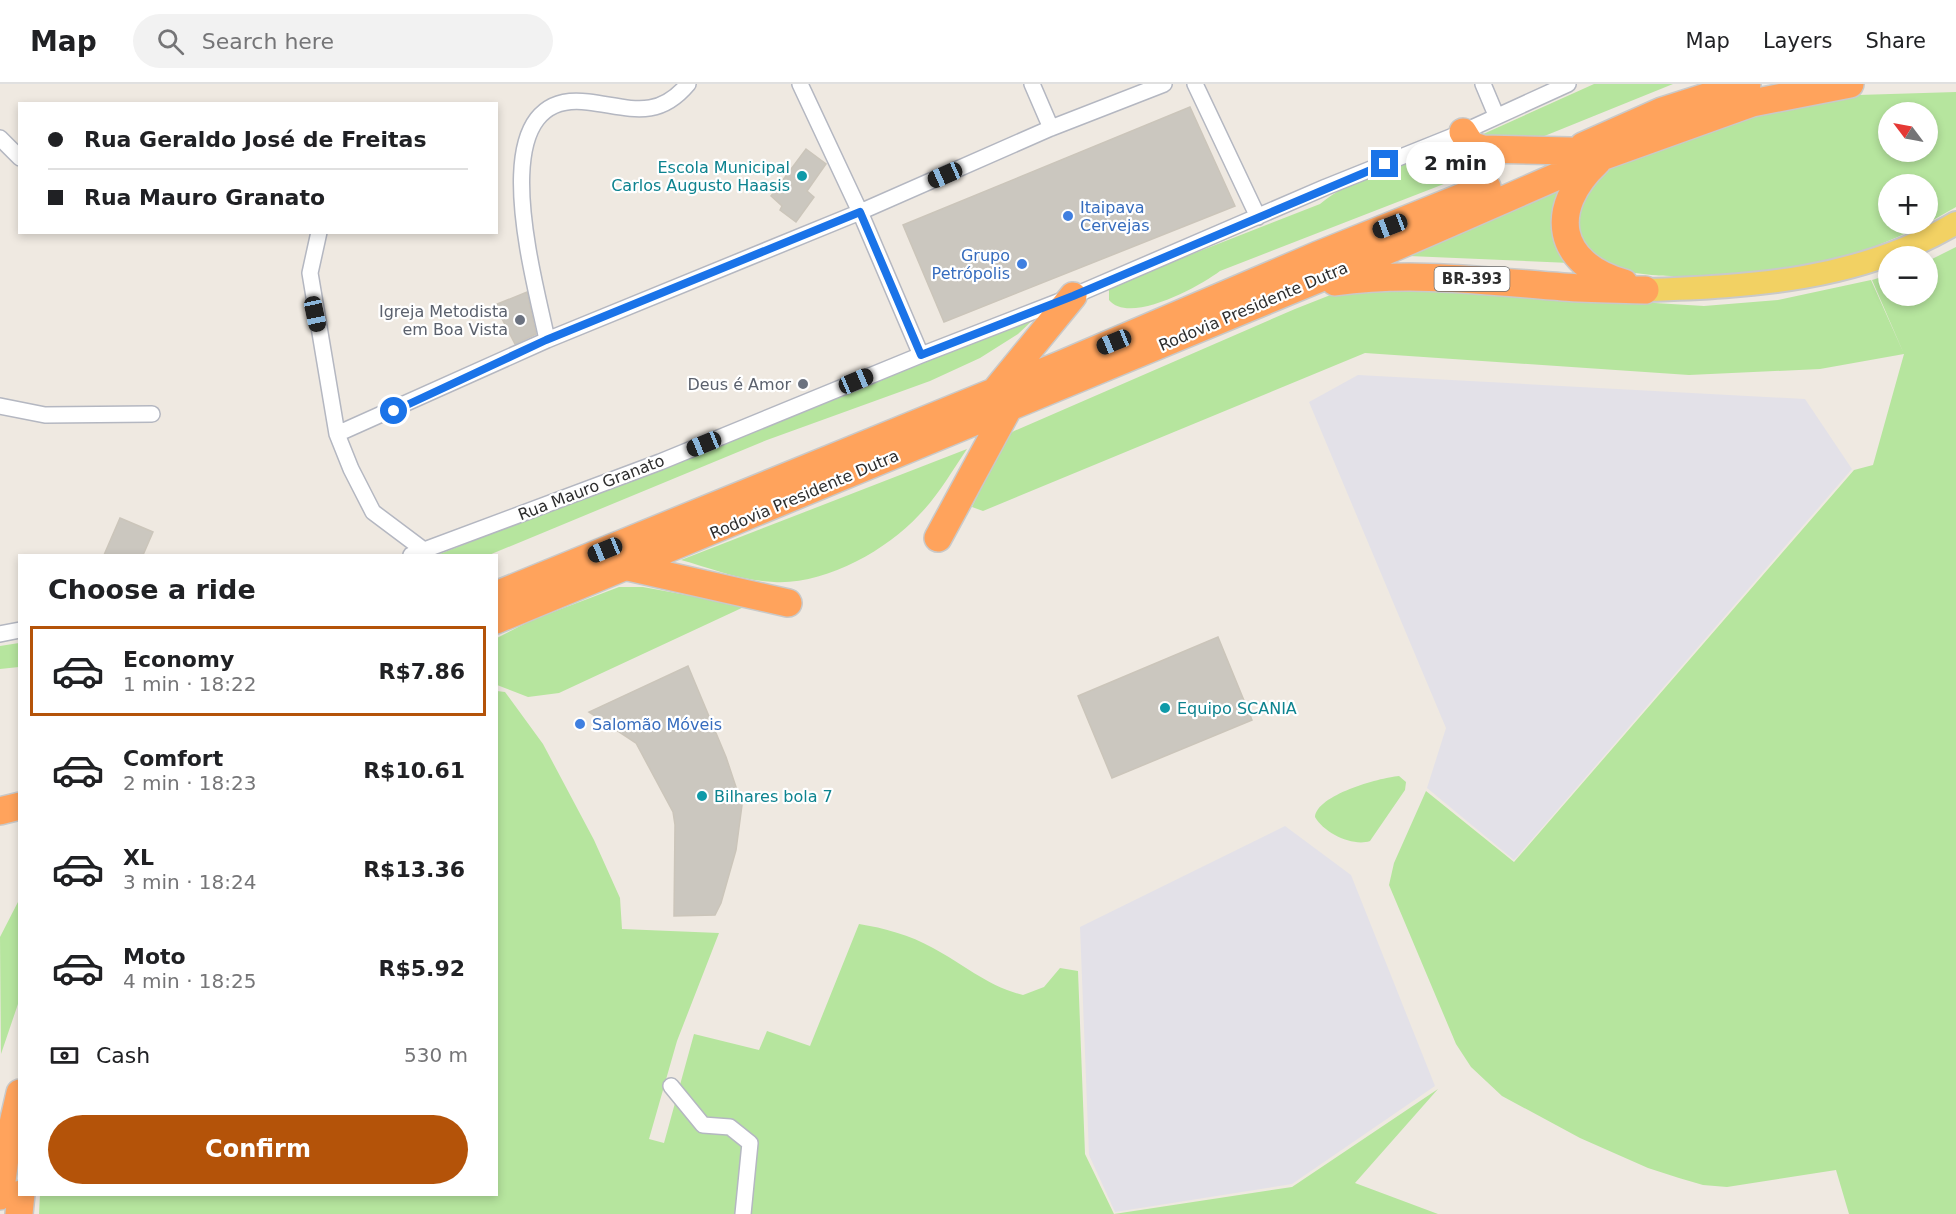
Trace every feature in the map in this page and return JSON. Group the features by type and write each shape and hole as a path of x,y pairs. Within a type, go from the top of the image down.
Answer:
{"highway":[{"path":"1662,111 1718,84"},
{"name":"Rodovia Presidente Dutra","path":"498,619 831,483 1001,400 1662,111 1747,84"},
{"name":"Rodovia Presidente Dutra","path":"498,595 743,495 1299,287 1604,156 1752,103 1850,84"},
{"path":"1463,132 1471,146 1483,149 1570,151"},
{"name":"BR-393","path":"1604,156 1580,180 1571,195 1565,211 1565,232 1576,256 1585,265 1610,279 1645,290"},
{"name":"BR-393","path":"1299,287 1359,278 1441,276 1564,287 1645,290"},
{"path":"938,538 1001,400 1073,296"},
{"path":"498,575 743,495"},
{"path":"624,566 788,603"},
{"path":"0,811 18,806"},
{"path":"0,1196 5,1158 18,1102"},
{"path":"19,1214 21,1196"}],"main road":[{"name":"BR-393","path":"1645,290 1730,287 1814,276 1895,252 1956,223"}],"street":[{"path":"546,340 528,242 521,175 523,149 529,129 545,109 558,103 586,102 649,110 675,97 688,84"},
{"path":"800,84 860,212 921,355"},
{"path":"1032,84 1051,128"},
{"path":"337,434 546,340 860,212 1051,128 1164,84"},
{"path":"1195,84 1258,217"},
{"path":"1483,84 1497,115"},
{"name":"Rua Mauro Granato","path":"418,553 660,462 921,355 1073,296 1463,132 1568,84"},
{"path":"0,138 18,156"},
{"path":"319,234 310,273 337,434 351,470 373,512 418,553"},
{"path":"0,406 45,415 152,414"},
{"path":"0,634 18,630"},
{"path":"671,1086 703,1125 730,1127 750,1143 742,1214"}],"shaded area":[{"path":"1358,375 1805,399 1852,469 1514,860 1427,788 1446,728 1309,402"},
{"path":"1285,826 1351,875 1435,1086 1292,1184 1115,1212 1089,1155 1080,927"}],"green space":[{"path":"1594,84 1673,84 1542,137 1527,140 1481,135"},
{"path":"1956,92 1956,207 1938,217 1938,174 1878,174 1878,234 1903,234 1833,261 1758,273 1664,276 1638,273 1614,267 1576,244 1583,181 1631,156 1764,113 1858,95"},
{"path":"1454,149 1516,156 1220,271 1197,286 1164,301 1132,308 1119,307 1109,300 1109,290 1113,285 1320,204 1365,177 1403,161"},
{"path":"1565,188 1570,263 1409,256"},
{"path":"1956,247 1956,1214 1849,1214 1836,1170 1727,1187 1703,1185 1648,1168 1580,1138 1502,1096 1471,1067 1456,1044 1389,885 1394,863 1426,791 1514,862 1854,470 1873,465 1904,354 1883,306 1938,306 1938,256"},
{"path":"1878,278 1878,294 1872,280"},
{"path":"1871,280 1878,296 1878,306 1883,306 1904,354 1820,369 1689,375 1365,353 983,511 972,507 1006,437 1014,431 1295,309 1363,285 1704,306 1778,300"},
{"path":"1036,317 1018,334 980,358 930,381 767,440 491,554 440,554 809,410"},
{"path":"967,449 932,500 905,528 872,553 833,572 813,578 774,582 738,577 681,560"},
{"path":"619,587 643,587 746,606 559,693 528,697 498,685 498,637 532,620"},
{"path":"18,643 18,667 0,669 0,646"},
{"path":"498,691 505,692 543,744 594,840 620,898 622,929 719,933 677,1041 649,1139 664,1143 694,1034 759,1050 767,1031 810,1046 859,924 915,939 987,981 1023,995 1044,987 1060,968 1078,971 1085,1154 1114,1214 39,1214 40,1196 498,1196"},
{"path":"1399,776 1406,782 1405,790 1370,841 1356,842 1340,837 1325,828 1315,817 1318,809 1337,795 1377,780"},
{"path":"18,902 18,1004 1,1054 0,937"},
{"path":"1438,1089 1355,1183 1438,1214 1114,1214 1292,1187"}],"building":[{"name":"Itaipava Cervejas","path":"1190,107 1235,206 944,322 903,225"},
{"name":"Escola Municipal Carlos Augusto Haasis","path":"806,149 826,164 807,191 814,197 796,222 780,210 782,206 771,196"},
{"name":"Igreja Metodista em Boa Vista","path":"527,292 536,334 515,344 495,305"},
{"path":"120,518 153,532 143,554 104,554"},
{"name":"Equipo SCANIA","path":"1218,637 1252,720 1112,778 1078,696"},
{"name":"Bilhares bola 7","path":"688,666 726,757 742,805 736,850 721,903 715,915 674,916 675,825 673,812 636,743 589,712"}],"place":[{"name":"Escola Municipal Carlos Augusto Haasis","path":"802,176"},
{"name":"Itaipava Cervejas","path":"1068,216"},
{"name":"Grupo Petrópolis","path":"1022,264"},
{"name":"Igreja Metodista em Boa Vista","path":"520,320"},
{"name":"Deus é Amor","path":"803,384"},
{"name":"Equipo SCANIA","path":"1165,708"},
{"name":"Salomão Móveis","path":"580,724"},
{"name":"Bilhares bola 7","path":"702,796"}],"route":[{"path":"394,411 546,340 860,212 921,355 1073,296 1326,187 1385,164"}]}
